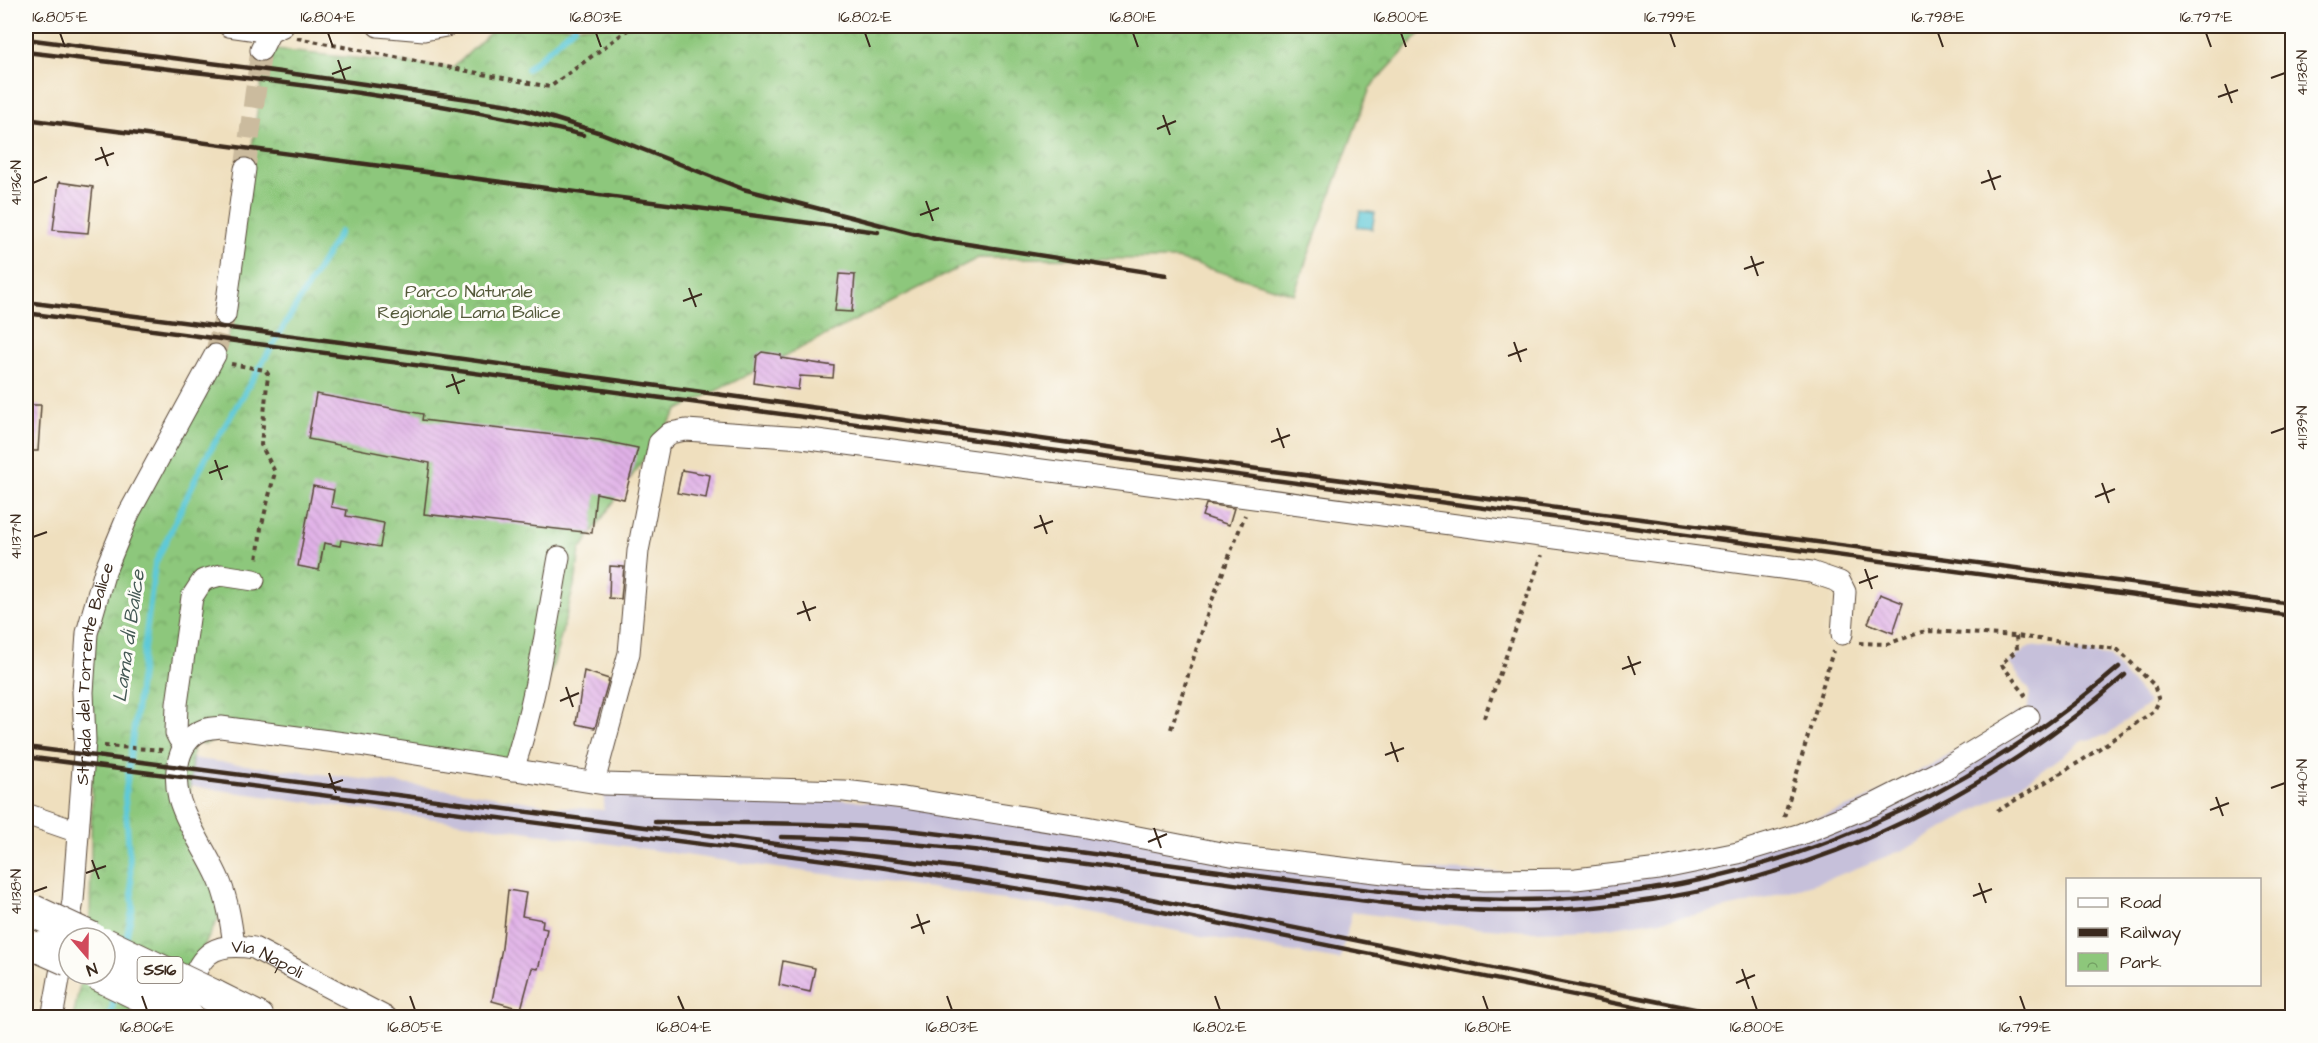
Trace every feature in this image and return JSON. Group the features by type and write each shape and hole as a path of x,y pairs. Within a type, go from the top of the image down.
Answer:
{"highway":[{"path":"26,908 65,926"},
{"name":"SS16","path":"117,950 258,1017"},
{"name":"SS16","path":"117,983 188,1017"}],"street":[{"path":"230,26 271,36"},
{"path":"378,26 424,30 446,26"},
{"path":"225,315 245,169"},
{"name":"Strada del Torrente Balice","path":"52,1017 74,901 85,741 83,692 87,633 105,571 129,513 214,358"},
{"path":"599,783 629,653 638,551 659,443 670,433 686,430 802,438 1811,572 1840,582 1845,592 1842,634"},
{"path":"513,770 524,737 539,671 559,557"},
{"path":"184,747 176,733 177,704 192,597 203,580 221,575 254,580"},
{"path":"234,945 229,909 220,882 179,799 176,779 178,758 184,747 201,730 221,727 370,747 599,783 844,791 904,798 1086,827 1231,855 1401,875 1485,880 1576,879 1659,869 1738,853 1801,834 1875,804 1944,769 2029,717"},
{"path":"26,814 78,832"},
{"name":"Via Napoli","path":"183,1017 186,995 201,960 218,948 234,945 254,948 387,1017"}],"path":[{"path":"271,36 550,87 633,26"},
{"path":"214,358 265,370 268,374 261,445 275,472 261,528 254,580"},
{"path":"1171,729 1211,603 1252,498"},
{"path":"1484,718 1548,537"},
{"path":"1784,817 1835,642 1842,634 1850,642 1887,644 1931,631 2016,636 2117,649 2154,685 2159,702 2154,711 2119,736 1996,811"},
{"path":"2016,636 2017,650 2001,664 2025,694 2017,699"},
{"path":"98,745 184,747"},
{"path":"1773,820 1794,814"}],"shaded area":[{"path":"2030,646 2108,656 2149,703 2107,735 2082,741 2033,777 1908,848 1829,879 1748,903 1695,915 1601,929 1529,931 1462,926 1352,912 1340,960 1196,935 1076,910 931,888 182,785 188,758 468,792 553,806 604,810 604,778 1106,823 1232,846 1391,868 1559,875 1723,850 1857,804 2013,721 2015,713 2027,713 2030,691 2009,663"}],"green space":[{"name":"Parco Naturale Regionale Lama Balice","path":"497,26 1432,26 1418,36 1370,88 1294,294 1177,259 978,258 678,410 580,550 576,578 556,655 521,771 237,732 205,744 193,742 189,801 230,897 204,946 177,1017 73,1018 80,986 117,986 117,926 90,926 92,772 88,663 110,565 173,421 227,341 234,315 236,216 251,155 266,49 453,68"}],"water":[{"path":"1360,211 1375,213 1372,229 1357,227"}],"building":[{"path":"59,182 93,187 88,233 53,230"},
{"path":"839,274 855,275 852,312 835,311"},
{"path":"762,352 781,355 781,358 834,366 833,378 800,376 798,390 754,383 757,356"},
{"path":"316,394 423,414 422,420 599,440 638,448 624,499 596,493 592,533 424,514 430,463 308,439"},
{"path":"26,405 41,405 38,451 26,451"},
{"path":"682,470 710,475 706,498 677,493"},
{"path":"313,486 334,490 331,507 347,510 346,516 384,523 380,547 341,540 340,546 324,543 319,570 298,566"},
{"path":"1206,504 1234,508 1229,525 1202,516"},
{"path":"610,566 624,567 621,599 609,598"},
{"path":"1880,594 1903,603 1893,633 1868,623"},
{"path":"584,671 609,679 595,728 576,724"},
{"path":"508,890 526,893 522,916 543,920 542,928 547,929 538,969 532,968 521,1009 492,1001 502,948"},
{"path":"783,961 815,968 810,992 779,985"}],"waterway":[{"name":"Lama di Balice","path":"527,69 575,26"},
{"name":"Lama di Balice","path":"125,943 133,907 125,797 155,564 204,461 340,232"},
{"name":"Lama di Balice","path":"110,1018 115,994"}],"tunnel":[{"path":"245,169 261,50"},
{"path":"215,355 225,315"}],"railway":[{"path":"26,39 510,105 601,133 743,189 935,239 1166,275"},
{"path":"26,52 376,95 583,135"},
{"path":"26,119 878,232"},
{"path":"26,302 348,343 1243,467 2292,604"},
{"path":"26,313 2292,616"},
{"path":"655,822 851,826 916,831 1248,875 1468,899 1537,900 1647,890 1721,875 1793,854 1864,828 1932,795 1997,757 2060,715 2119,667"},
{"path":"781,837 844,839 969,850 1420,907 1505,911 1591,907 1675,896 1758,877 1837,850 1914,817 1988,776 2058,729 2125,675"},
{"path":"26,747 985,871 1117,892 1739,1018"},
{"path":"26,757 879,867 1148,909 1688,1018"}]}
